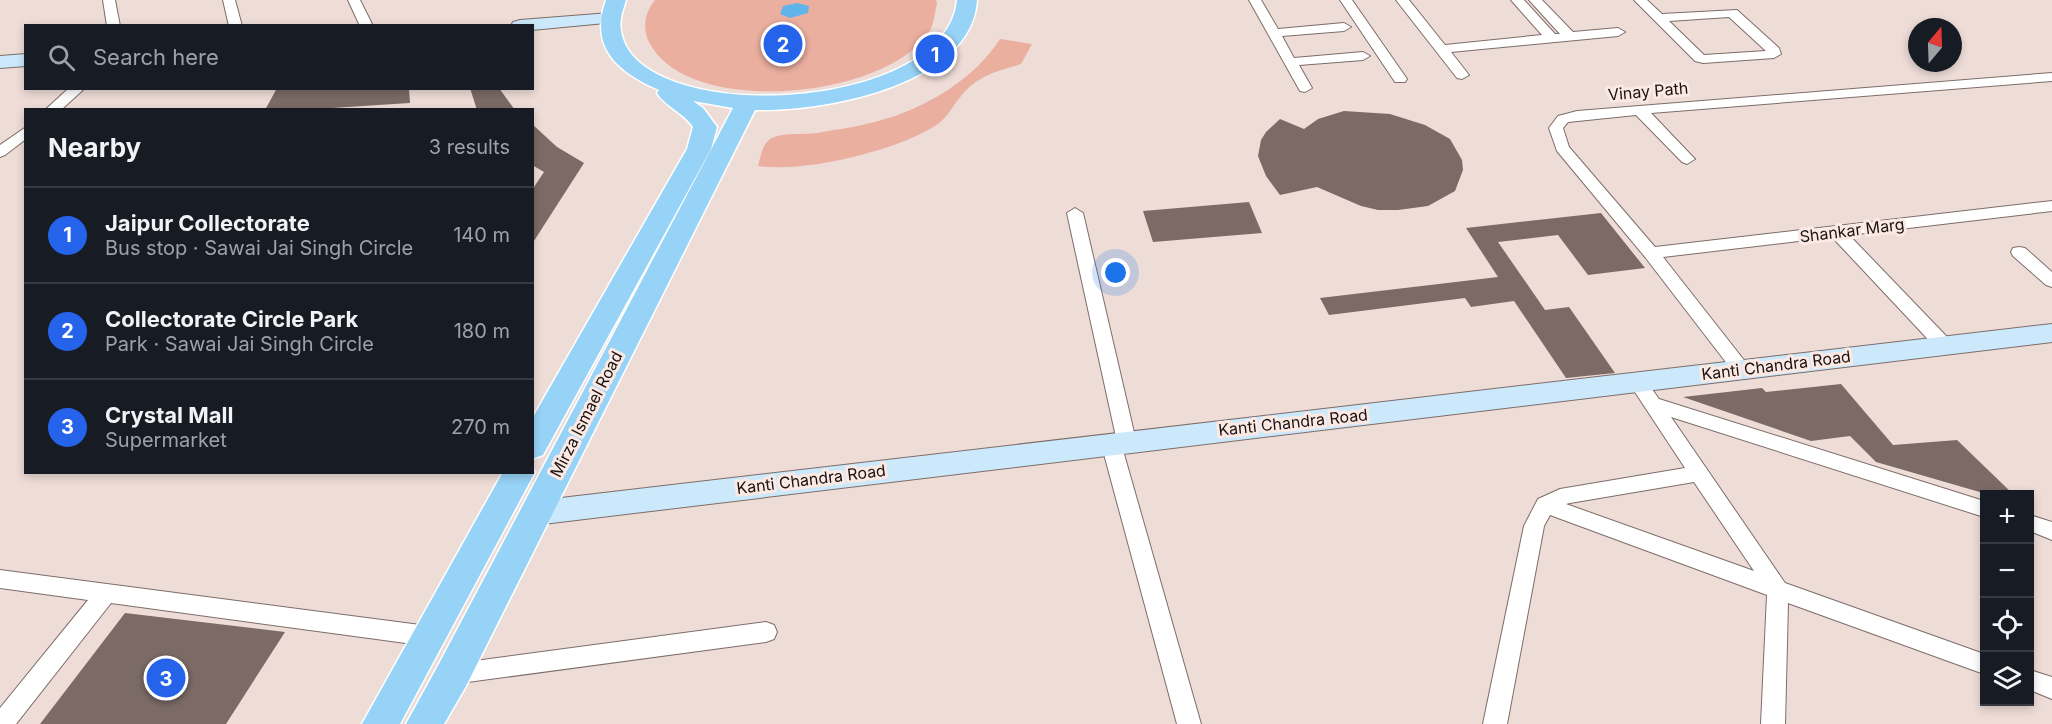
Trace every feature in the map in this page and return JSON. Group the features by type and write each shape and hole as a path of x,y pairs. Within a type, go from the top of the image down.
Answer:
{"main road":[{"path":"650,79 681,93 747,103 803,102 860,91 897,77 931,58 956,34 967,11 966,0"},
{"path":"534,443 699,149 705,127 695,113 621,57 611,36 613,9"},
{"name":"Mirza Ismael Road","path":"424,724 453,674 747,103"},
{"path":"380,724 518,474"}],"street":[{"path":"109,0 114,24"},
{"path":"229,0 235,24"},
{"path":"354,0 365,24"},
{"path":"1255,0 1305,88"},
{"path":"1346,0 1400,79"},
{"path":"1402,0 1462,75"},
{"path":"1517,0 1551,38"},
{"path":"1535,0 1569,36"},
{"path":"1640,0 1659,18 1703,59 1774,54 1732,13 1659,18"},
{"path":"1727,0 1740,11"},
{"path":"531,24 613,9"},
{"path":"1274,33 1344,27"},
{"path":"1441,49 1618,32"},
{"path":"1290,62 1363,56"},
{"path":"0,62 24,60"},
{"name":"Vinay Path","path":"1740,369 1651,253 1562,148 1556,128 1563,118 2052,76"},
{"path":"54,108 76,90"},
{"path":"1640,110 1687,159"},
{"path":"3,147 24,132"},
{"path":"3,147 24,146"},
{"name":"Shankar Marg","path":"1651,253 2052,206"},
{"path":"1075,213 1119,442 1189,724"},
{"path":"1837,232 1944,345"},
{"path":"2019,252 2052,281"},
{"name":"Kanti Chandra Road","path":"535,513 1119,442 1645,393 1740,369 2052,333"},
{"path":"1645,393 1779,590 1773,724"},
{"path":"1645,393 1980,508"},
{"path":"1495,724 1534,526 1545,505 1567,495 1699,473"},
{"path":"1545,505 1980,663"},
{"path":"2034,524 2052,531"},
{"path":"0,579 428,636"},
{"path":"2,724 106,593"},
{"path":"453,674 766,632"},
{"path":"2034,681 2052,688"}],"shaded area":[{"path":"655,0 936,0 937,3 930,30 908,53 875,72 834,84 789,91 744,90 703,82 670,66 649,42 646,31 647,15"},
{"path":"1000,39 1032,44 1021,64 989,75 975,83 968,88 943,119 918,135 874,151 824,163 800,166 758,166 764,146 777,136 817,133 868,124 902,113 934,98 950,89 978,66"}],"water":[{"path":"797,3 809,6 808,13 790,18 780,14 783,6"}],"building":[{"path":"276,90 409,90 410,103 332,108 266,108"},
{"path":"471,90 500,90 514,108 476,108"},
{"path":"1344,111 1390,114 1425,125 1450,139 1462,160 1463,170 1455,191 1428,206 1398,210 1378,210 1361,206 1317,187 1280,195 1266,176 1258,156 1261,140 1266,132 1280,119 1304,129 1318,119"},
{"path":"534,126 557,147 584,163 534,241 534,187 544,172 534,166"},
{"path":"1249,202 1262,233 1153,242 1143,211"},
{"path":"1601,213 1645,268 1588,275 1558,235 1498,242 1545,310 1569,307 1615,373 1566,378 1514,301 1471,307 1465,298 1329,315 1320,298 1498,277 1466,228"},
{"path":"1841,384 1893,445 1957,440 2009,490 1980,490 1980,492 1876,462 1850,436 1811,441 1683,397 1762,388 1766,392"},
{"path":"125,613 285,632 226,724 40,724"}],"place":[{"name":"Collectorate Circle Park","path":"783,44"},
{"name":"Jaipur Collectorate","path":"935,54"},
{"name":"Crystal Mall","path":"166,678"}]}
